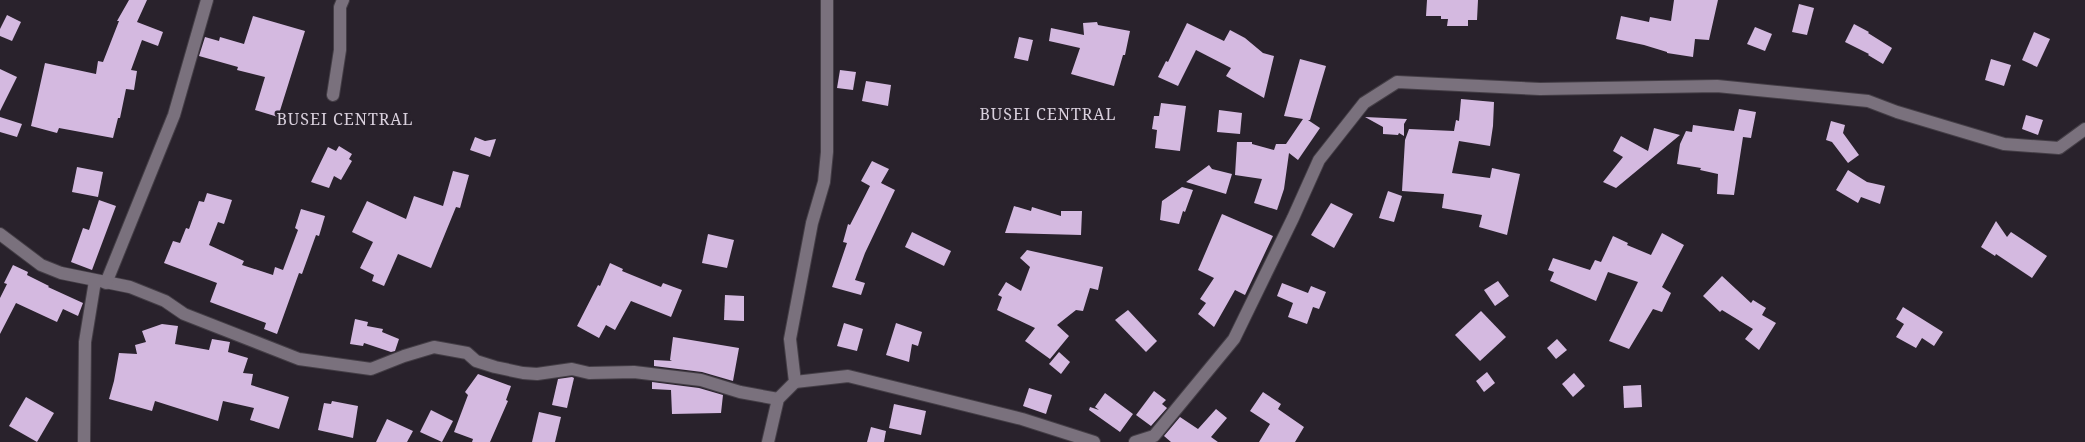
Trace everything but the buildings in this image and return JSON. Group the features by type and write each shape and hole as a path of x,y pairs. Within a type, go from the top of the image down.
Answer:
{"street":[{"path":"84,442 85,342 101,282 174,115 207,0"},
{"path":"333,95 340,50 340,7 343,0"},
{"path":"795,382 790,339 812,223 824,182 828,0"},
{"path":"1135,442 1154,436 1234,339 1319,160 1364,104 1397,82 1540,89 1717,86 1859,100 1868,101 1897,112 2004,144 2059,148 2085,129"},
{"path":"0,234 41,265 61,273 130,287 165,301 184,314 299,359 371,369 404,356 434,348 467,353 476,361 523,373 537,374 572,369 589,373 634,372 701,380 740,392 778,399"},
{"path":"768,442 778,399 795,382 848,376 1022,419 1094,442"}],"district":[{"name":"BUSEI CENTRAL","path":"1048,114"},
{"name":"BUSEI CENTRAL","path":"345,119"}]}
